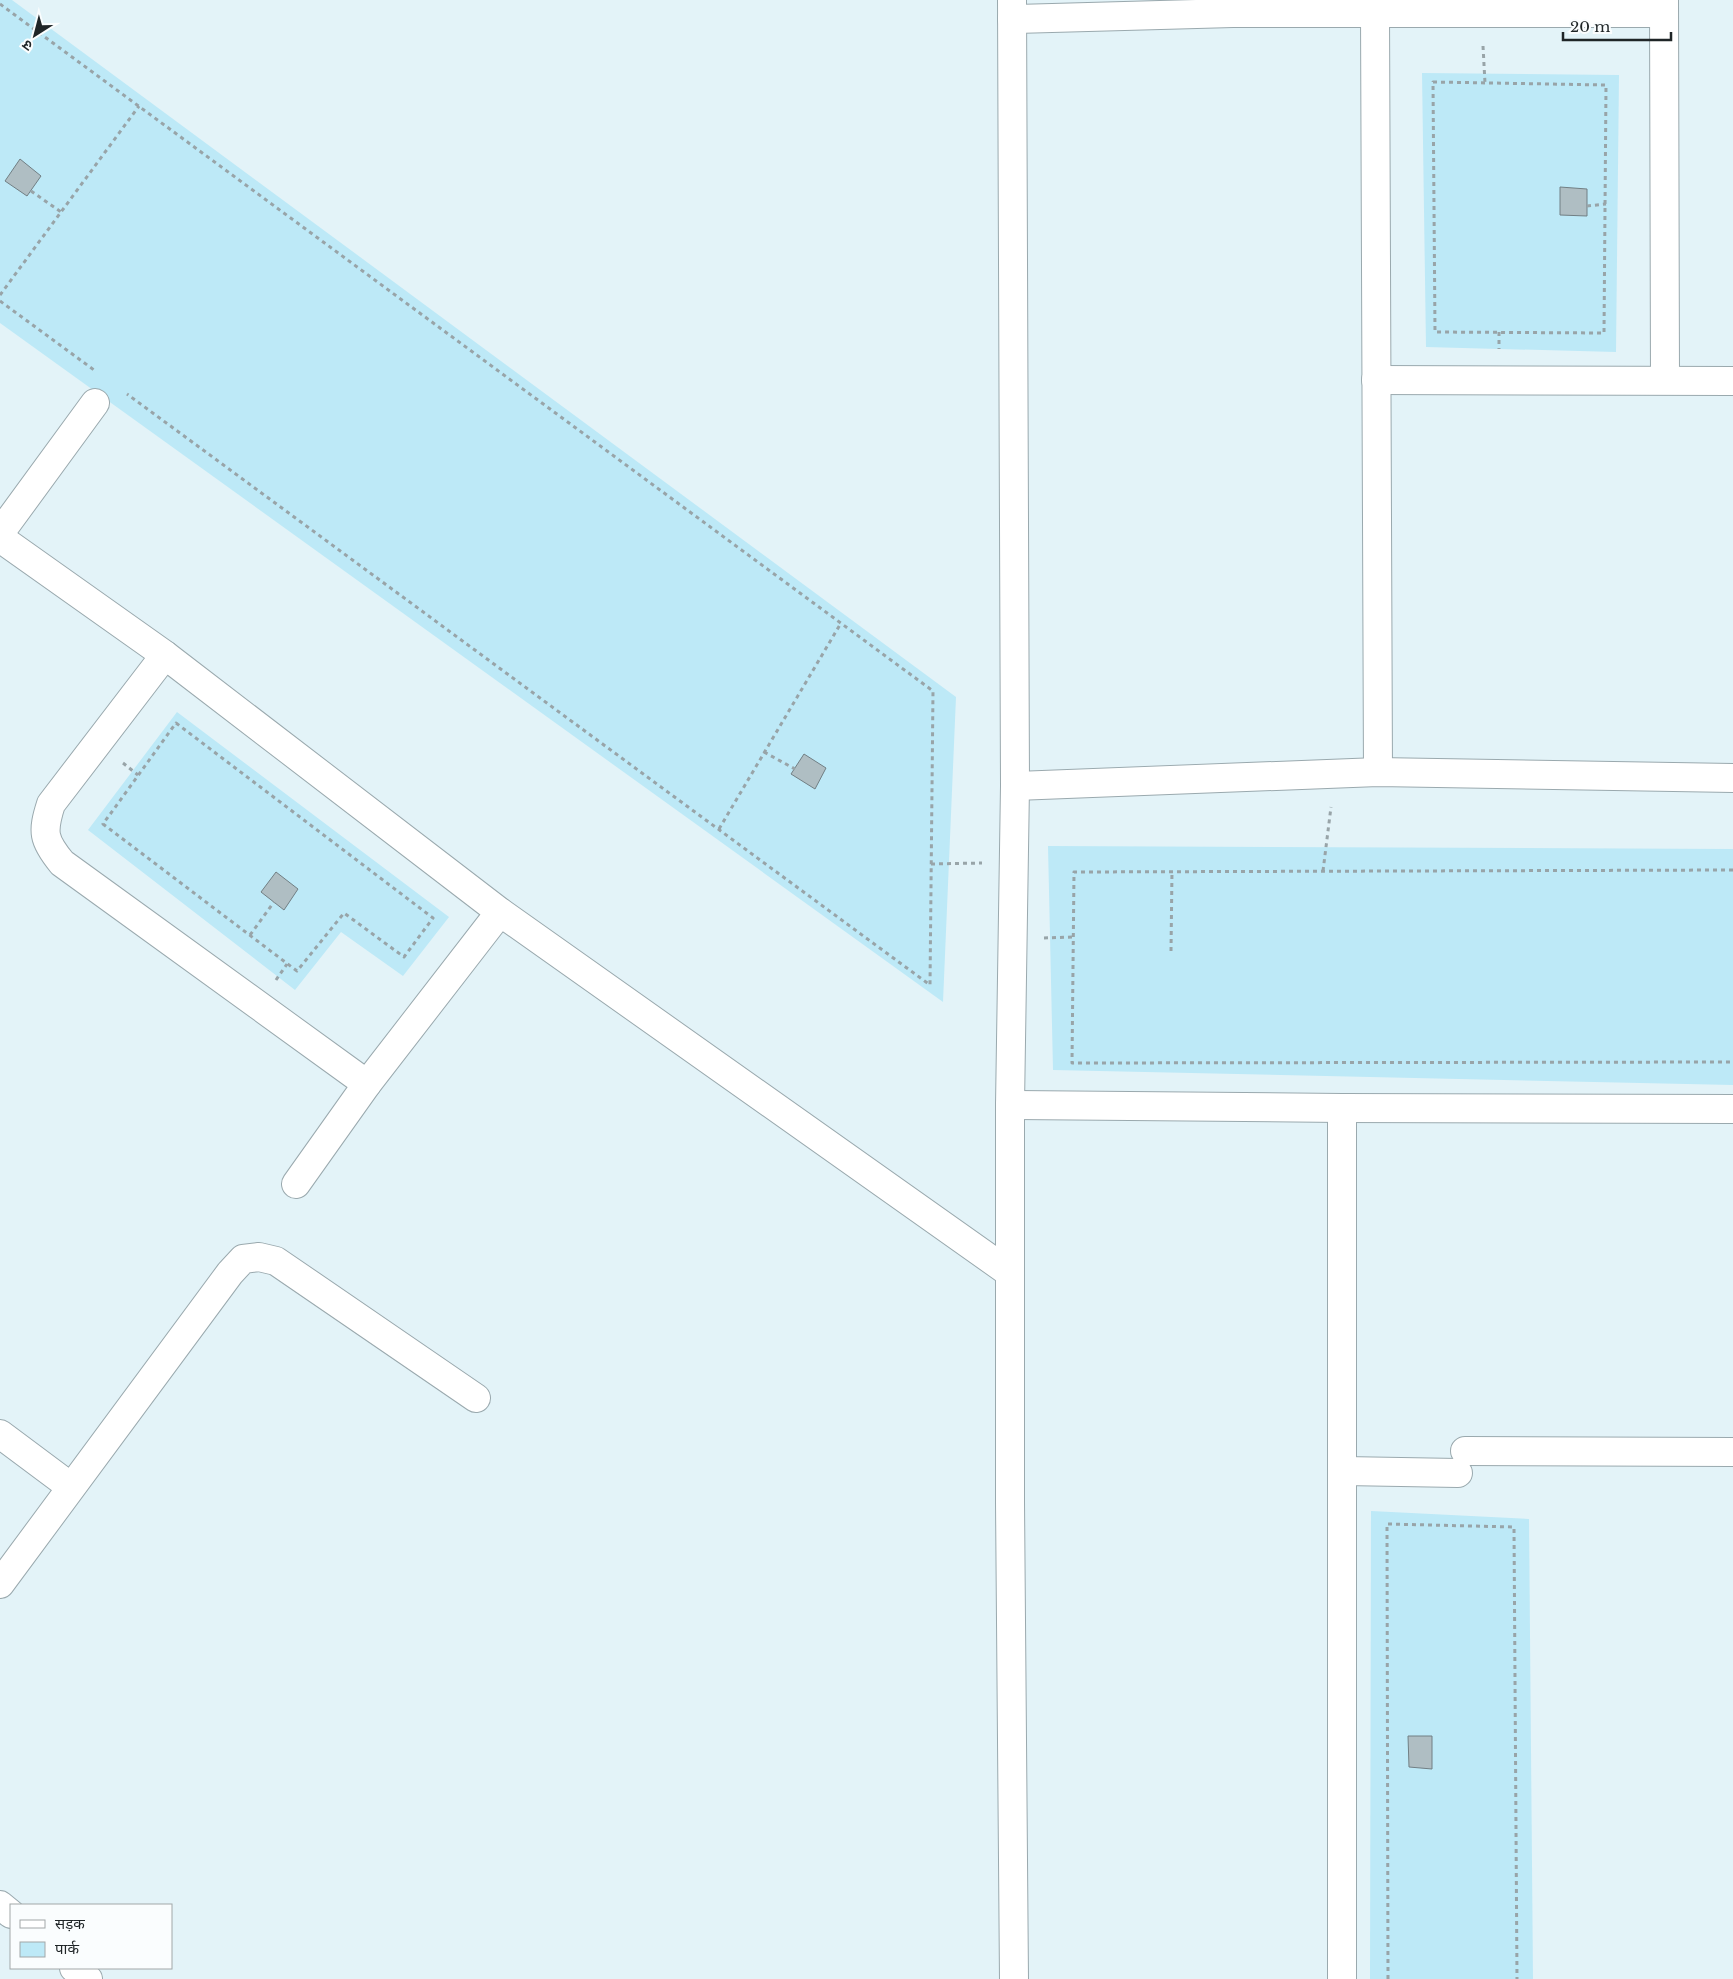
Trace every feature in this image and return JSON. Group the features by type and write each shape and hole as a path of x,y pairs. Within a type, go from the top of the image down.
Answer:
{"street":[{"path":"1014,1979 1010,1273 1010,1105 1015,786 1012,10 1233,7 1375,13 1664,7 1666,380"},
{"path":"1375,13 1378,772"},
{"path":"1376,380 1733,381"},
{"path":"0,533 95,403"},
{"path":"0,538 165,655 500,912 1010,1273"},
{"path":"165,655 51,804 45,823 47,845 62,863 367,1084"},
{"path":"1015,786 1378,772 1733,778"},
{"path":"296,1184 367,1084 500,912"},
{"path":"1010,1105 1733,1109"},
{"path":"1342,1108 1344,1471 1342,1979"},
{"path":"0,1584 230,1273 243,1259 260,1257 276,1260 476,1398"},
{"path":"0,1434 72,1487"},
{"path":"1344,1471 1462,1462 1733,1452"},
{"path":"0,1905 10,1913"},
{"path":"75,1969 88,1979"}],"path":[{"path":"0,4 933,691 930,984 120,389"},
{"path":"1433,82 1606,85 1606,204 1604,333 1435,332 1433,82"},
{"path":"0,295 139,106"},
{"path":"31,191 60,212"},
{"path":"1587,206 1606,204"},
{"path":"0,301 96,371"},
{"path":"719,829 841,623"},
{"path":"176,723 433,918 404,957 344,913 297,971 250,935 103,824 176,723"},
{"path":"764,752 795,769"},
{"path":"1324,871 1335,774"},
{"path":"931,864 1013,862"},
{"path":"1733,870 1074,872 1072,1063 1733,1062"},
{"path":"1171,951 1172,871"},
{"path":"250,935 274,902"},
{"path":"1388,1979 1387,1524 1514,1526 1518,1979"}],"green space":[{"path":"0,0 12,0 956,697 943,1002 0,323"},
{"path":"1422,73 1619,75 1616,352 1426,347"},
{"path":"177,712 449,917 403,976 341,932 295,990 88,830"},
{"path":"1048,846 1733,849 1733,1085 1053,1070"},
{"path":"1371,1511 1529,1519 1533,1979 1370,1979"}],"building":[{"path":"20,159 41,176 27,196 5,181"},
{"path":"1560,187 1587,189 1587,216 1560,215"},
{"path":"804,754 826,768 815,789 791,774"},
{"path":"276,872 298,889 284,910 261,892"},
{"path":"1408,1736 1432,1736 1432,1769 1409,1767"}]}
